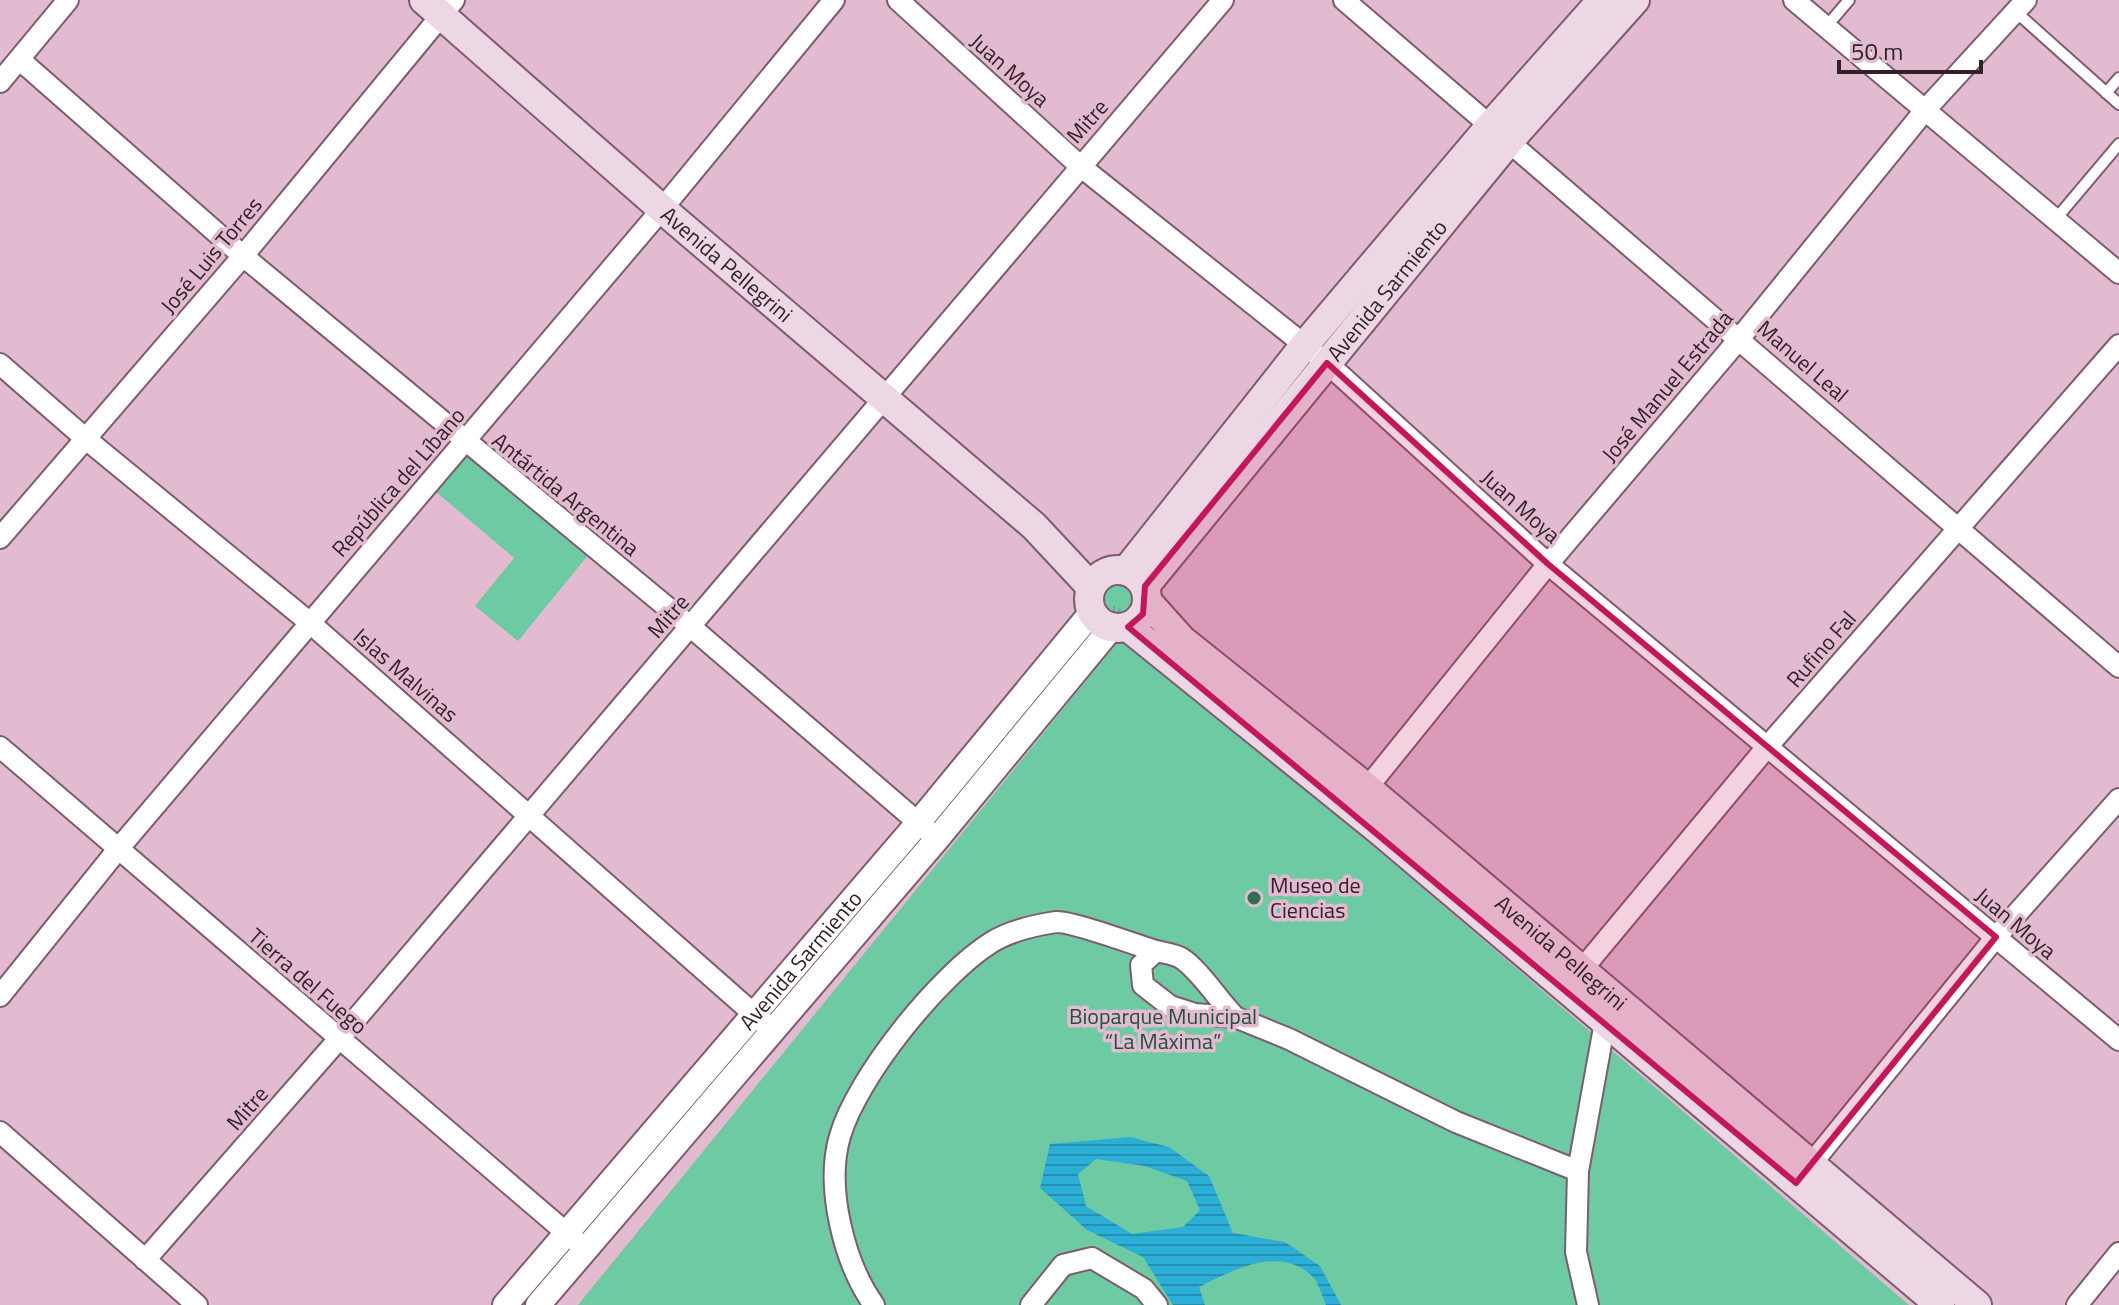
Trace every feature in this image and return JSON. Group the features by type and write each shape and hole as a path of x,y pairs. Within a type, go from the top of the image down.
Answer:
{"main road":[{"name":"Avenida Sarmiento","path":"1119,598 1327,363 1602,0"},
{"name":"Avenida Sarmiento","path":"1119,598 1304,346 1500,133 1635,0"},
{"name":"Avenida Pellegrini","path":"440,5 662,209 882,398 1119,598 1182,640 1359,798 1804,1173 1940,1305"},
{"name":"Avenida Pellegrini","path":"1573,980 1605,1022 1977,1305"}],"street":[{"path":"0,82 68,0"},
{"name":"República del Líbano","path":"0,996 119,848 662,209 834,0"},
{"name":"Juan Moya","path":"898,0 1080,166 1327,363 1548,564 2119,1040"},
{"name":"Mitre","path":"145,1260 338,1040 1223,0"},
{"name":"Manuel Leal","path":"1344,0 2119,667"},
{"path":"1794,0 2119,273"},
{"name":"José Luis Torres","path":"0,538 243,256 440,5"},
{"name":"José Manuel Estrada","path":"1359,798 1548,564 1740,338 1926,109 2021,6"},
{"name":"Antártida Argentina","path":"20,60 243,256 691,627 937,839"},
{"name":"Rufino Fal","path":"1573,980 1767,747 2119,345"},
{"name":"Islas Malvinas","path":"0,364 86,439 309,622 773,1031"},
{"name":"Avenida Sarmiento","path":"505,1305 918,823 1119,598"},
{"name":"Avenida Sarmiento","path":"538,1305 937,839 1119,598"},
{"name":"Tierra del Fuego","path":"0,747 585,1251"},
{"path":"1804,1173 1996,937 2119,799"},
{"path":"874,1305 848,1249 833,1194 839,1137 861,1088 914,1014 993,941 1029,927 1061,922 1179,957 1200,974 1214,996 1235,1017"},
{"path":"1156,951 1141,965 1143,985 1170,1006 1195,1014 1235,1017 1289,1039 1456,1122 1578,1171"},
{"path":"1588,1305 1576,1252 1578,1171 1605,1022"},
{"path":"0,1132 197,1305"},
{"path":"2077,1305 2119,1253"},
{"path":"1031,1305 1063,1265 1092,1258 1144,1289 1157,1305"}],"lane":[{"path":"1826,27 1849,0"},
{"path":"2021,6 2119,104"},
{"path":"2106,93 2119,78"},
{"path":"2055,220 2119,144"}],"highlighted area":[{"path":"1327,363 1548,564 1996,937 1796,1183 1128,627 1143,614 1145,586"}],"green space":[{"path":"467,452 589,554 518,641 475,606 514,558 435,491"},
{"path":"1118,582 1130,587 1135,599 1130,611 1118,616 1106,611 1101,599 1106,587"},
{"name":"Bioparque Municipal “La Máxima”","path":"1125,633 1909,1305 578,1305"}],"water":[{"path":"1130,1137 1169,1147 1209,1176 1233,1233 1285,1242 1320,1266 1341,1305 1326,1305 1312,1276 1299,1267 1271,1261 1241,1268 1199,1287 1205,1305 1173,1305 1143,1257 1087,1230 1040,1188 1050,1144","holes":["1096,1159 1145,1166 1187,1181 1200,1210 1183,1227 1132,1234 1086,1206 1078,1174"]}],"place":[{"name":"Museo de Ciencias","path":"1254,898"}]}
